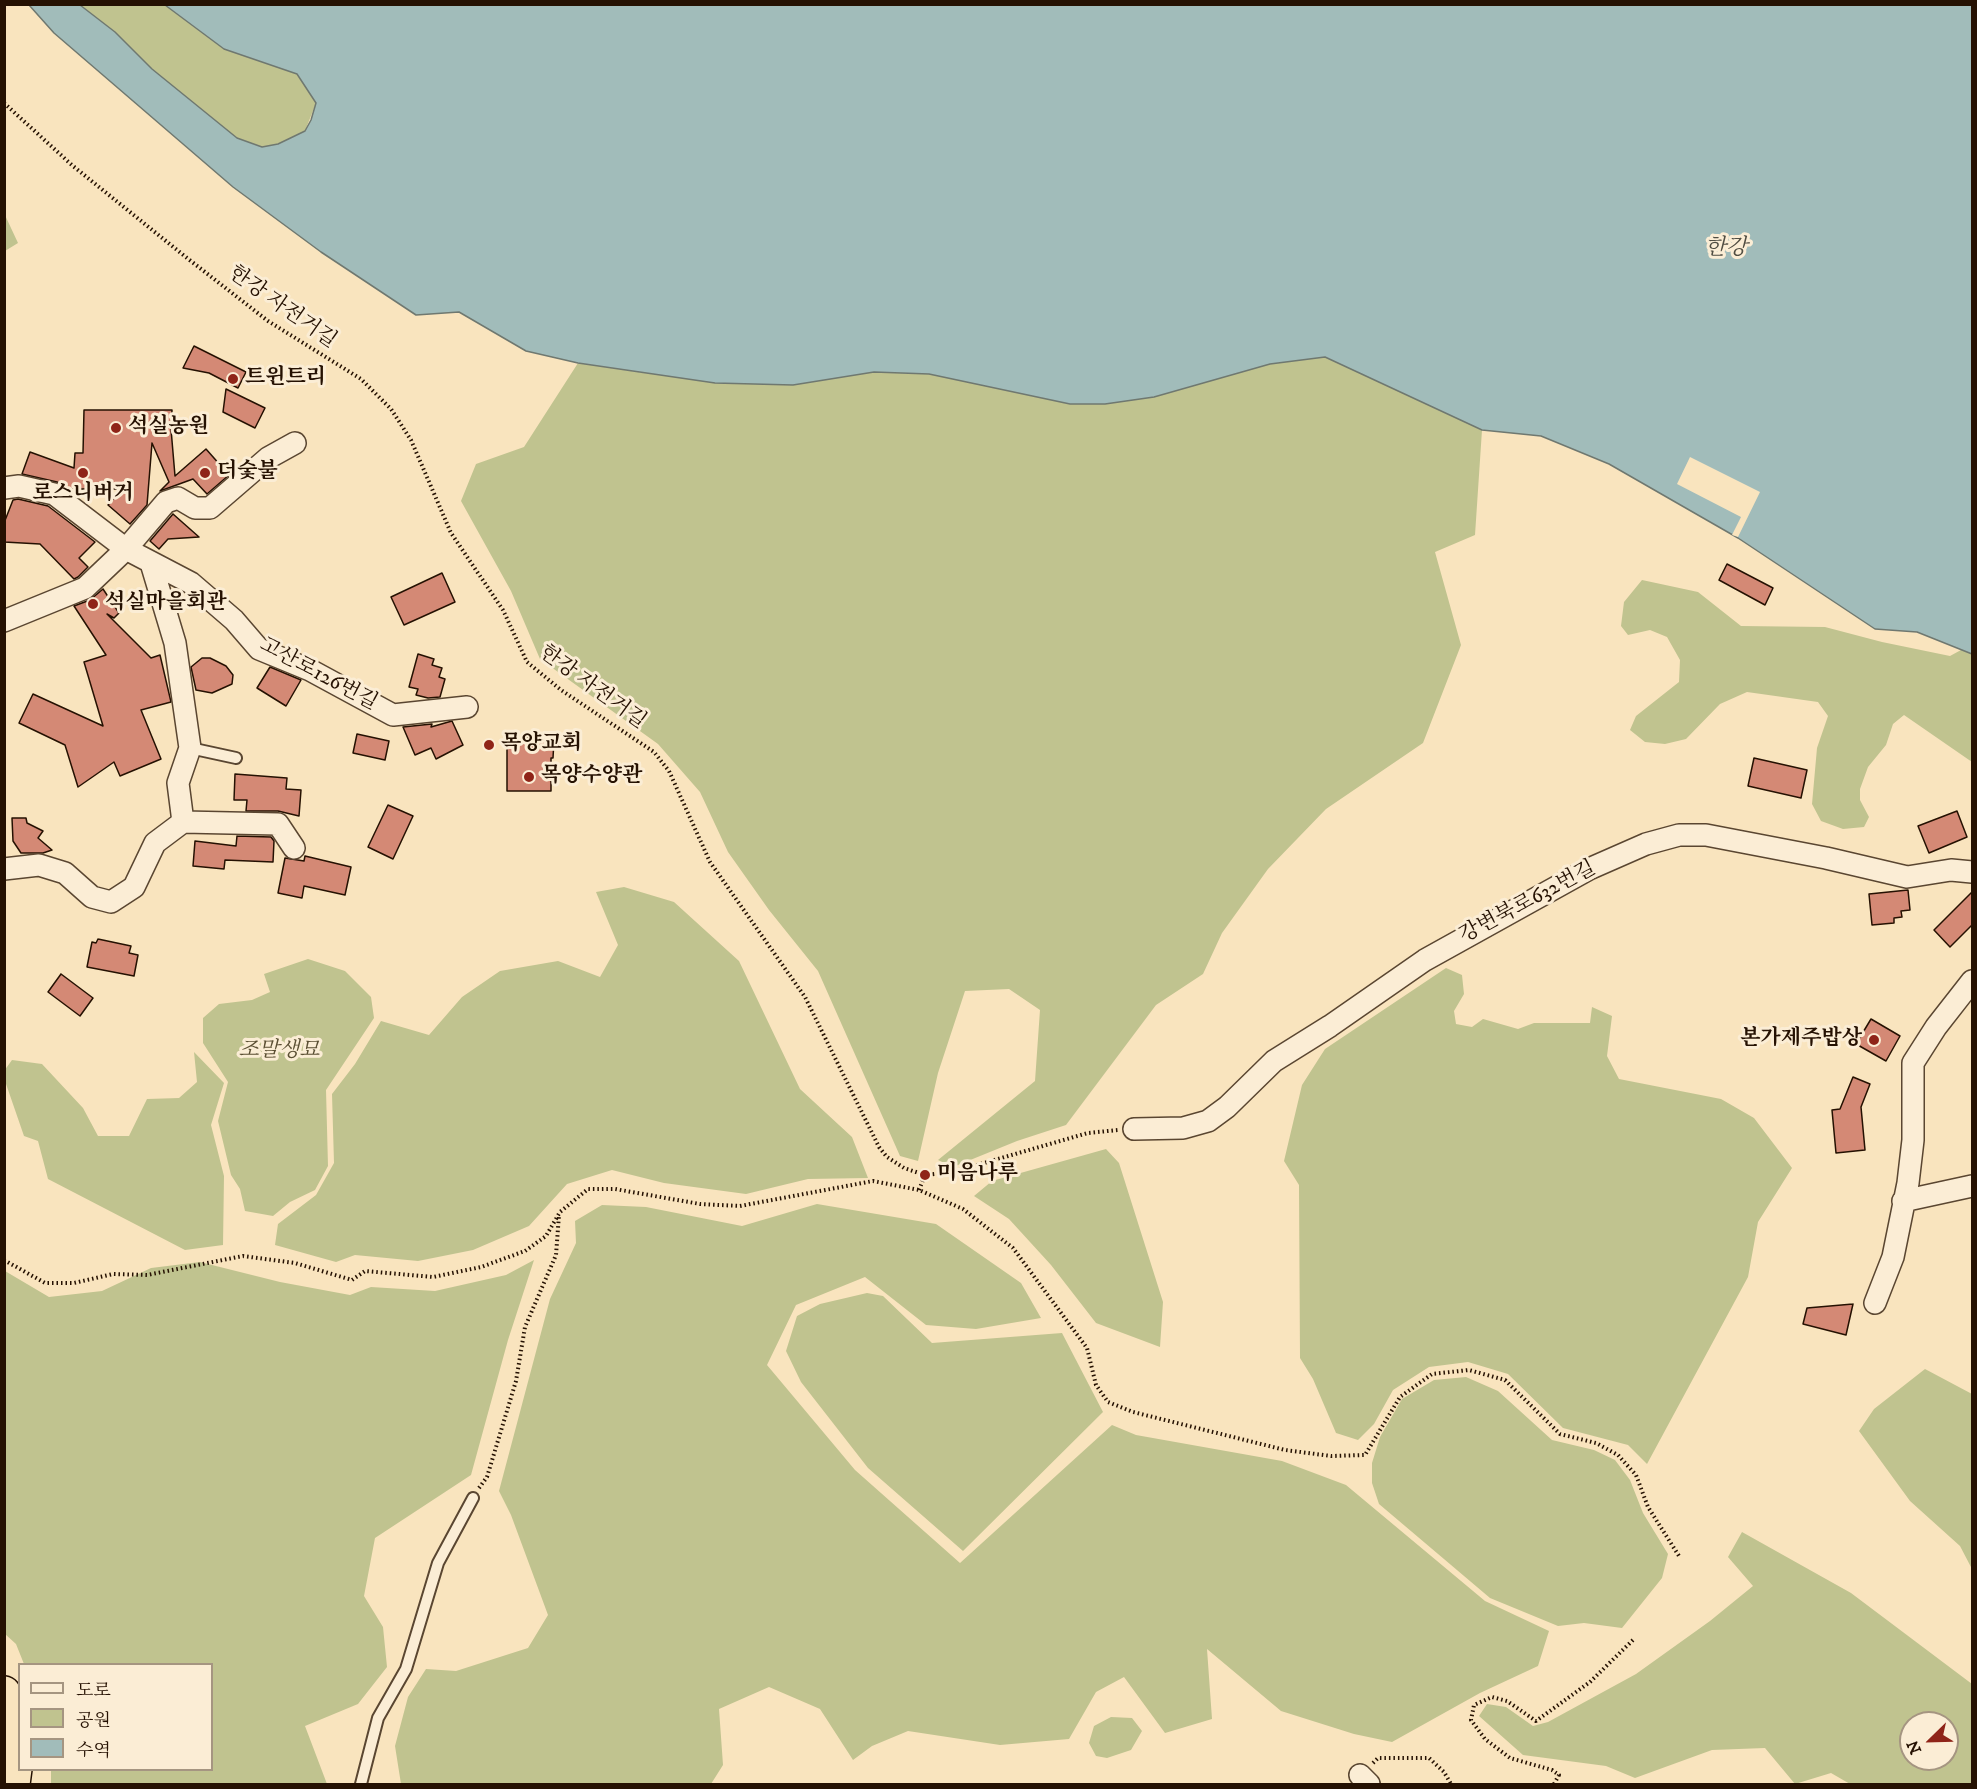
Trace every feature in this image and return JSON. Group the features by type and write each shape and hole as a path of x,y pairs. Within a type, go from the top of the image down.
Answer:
{"highway":[{"path":"4,1693 14,1727 16,1761 13,1785"}],"street":[{"path":"4,621 85,588 126,549 166,502 178,498 195,508 210,508 268,458 295,442"},
{"name":"고산로126번길","path":"4,488 19,486 54,494 79,510 126,549 191,583 234,620 259,649 310,670 393,715 467,707"},
{"path":"151,563 175,644 190,748 178,783 183,822"},
{"path":"4,869 39,865 65,873 92,897 111,902 134,887 155,843 183,822 278,824 294,848"},
{"name":"강변북로632번길","path":"1134,1129 1183,1128 1208,1121 1227,1107 1274,1061 1330,1026 1425,960 1589,869 1646,844 1679,835 1706,835 1826,858 1907,877 1951,870 1972,872"},
{"path":"1875,1303 1893,1257 1908,1183 1913,1140 1913,1063 1936,1027 1972,981"},
{"path":"1903,1201 1972,1186"}],"lane":[{"path":"190,748 236,758"},
{"path":"361,1785 378,1718 406,1669 438,1563 473,1498"}],"path":[{"name":"한강 자전거길","path":"4,103 74,166 187,258 268,321 360,379 392,409 411,440 451,533 503,610 527,662 561,690 654,752 669,771 710,862 805,997 879,1147 887,1157 904,1168 925,1175 953,1172 1088,1133 1134,1129"},
{"path":"919,1190 925,1175"},
{"path":"4,1260 45,1283 74,1283 113,1274 147,1275 243,1256 295,1263 352,1280 365,1271 433,1277 481,1267 525,1251 546,1236 560,1212 588,1189 615,1189 700,1204 740,1206 873,1181 919,1190 963,1209 1013,1248 1087,1347 1096,1385 1108,1402 1133,1412 1285,1450 1331,1456 1365,1455 1400,1396 1432,1374 1469,1370 1505,1380 1560,1434 1596,1443 1618,1455 1636,1475 1648,1508 1679,1556"},
{"path":"473,1498 487,1477 516,1382 525,1327 556,1255 560,1212"},
{"path":"1554,1785 1559,1775 1552,1770 1510,1758 1485,1739 1471,1720 1474,1705 1492,1697 1507,1701 1536,1721 1590,1682 1635,1638"},
{"path":"1364,1780 1378,1758 1429,1758 1444,1772 1451,1785"}],"green space":[{"path":"80,5 165,5 224,49 297,74 316,103 305,131 278,144 262,147 237,138 152,69 115,32"},
{"path":"4,213 18,243 5,251 4,251"},
{"path":"1325,357 1482,430 1475,535 1435,552 1461,645 1423,743 1326,809 1268,869 1222,933 1203,974 1156,1005 1066,1125 1017,1141 953,1167 938,1160 1035,1081 1040,1010 1009,989 965,991 938,1073 918,1161 900,1156 818,971 769,910 728,852 700,792 658,744 540,659 511,591 461,501 476,464 524,447 578,363 645,373 793,385 874,372 929,374 1070,404 1270,364"},
{"path":"1642,580 1698,592 1741,626 1825,627 1950,656 1972,644 1972,762 1904,715 1893,724 1886,745 1868,767 1860,789 1860,800 1869,817 1864,827 1843,829 1821,821 1812,804 1817,748 1828,716 1818,702 1747,692 1720,704 1686,739 1665,744 1645,742 1630,730 1636,716 1679,682 1680,660 1667,637 1650,630 1628,635 1621,626 1624,602"},
{"path":"624,887 674,902 739,961 800,1089 852,1137 868,1178 808,1179 746,1194 664,1183 612,1170 567,1184 529,1226 473,1250 418,1261 355,1255 336,1262 275,1245 278,1224 316,1195 334,1163 332,1094 355,1064 381,1021 429,1035 462,997 500,971 558,961 600,977 618,945 596,892"},
{"name":"조말생묘","path":"308,959 345,971 371,997 374,1018 326,1090 328,1166 315,1190 290,1202 273,1216 245,1211 240,1189 231,1175 218,1121 228,1082 203,1043 203,1018 219,1004 252,1000 270,992 264,974"},
{"path":"1446,968 1462,975 1464,994 1454,1011 1456,1024 1472,1027 1483,1019 1518,1029 1534,1023 1590,1023 1592,1007 1612,1016 1607,1056 1619,1079 1721,1099 1754,1118 1792,1168 1758,1222 1748,1277 1647,1464 1628,1445 1563,1428 1508,1374 1468,1362 1429,1367 1393,1390 1374,1424 1358,1440 1336,1433 1313,1379 1300,1358 1299,1185 1284,1161 1302,1085 1325,1049"},
{"path":"194,1052 224,1083 211,1125 224,1176 223,1245 185,1250 48,1179 38,1141 24,1136 5,1081 4,1071 12,1060 42,1064 83,1108 98,1136 129,1136 147,1099 179,1098 197,1082"},
{"path":"1106,1149 1119,1163 1163,1302 1160,1347 1096,1323 1051,1265 1009,1219 974,1196 992,1181"},
{"path":"817,1204 936,1224 1021,1283 1041,1318 976,1329 926,1325 865,1277 796,1305 767,1365 855,1470 960,1563 1112,1425 1136,1435 1282,1461 1346,1485 1485,1601 1549,1631 1538,1666 1480,1693 1392,1742 1354,1734 1281,1711 1207,1649 1212,1719 1165,1733 1124,1677 1096,1692 1069,1739 1000,1745 908,1731 872,1746 853,1760 820,1709 769,1687 719,1709 723,1765 711,1784 401,1784 395,1746 408,1697 426,1669 456,1671 528,1648 548,1615 511,1515 499,1491 550,1299 576,1243 575,1221 602,1205 646,1207 742,1226"},
{"path":"534,1260 508,1340 471,1475 375,1538 364,1596 383,1627 387,1667 358,1704 305,1726 327,1784 51,1784 51,1771 213,1771 213,1663 24,1663 16,1644 5,1634 5,1271 49,1297 102,1291 151,1268 200,1262 280,1282 350,1295 371,1287 435,1291 506,1275"},
{"path":"867,1293 883,1296 932,1343 1062,1333 1103,1412 963,1551 868,1468 801,1382 786,1351 797,1316 820,1304"},
{"path":"1925,1369 1972,1394 1972,1569 1960,1546 1910,1501 1859,1431 1874,1409"},
{"path":"1466,1377 1498,1391 1552,1440 1594,1450 1615,1460 1630,1480 1643,1513 1668,1554 1662,1578 1622,1628 1584,1623 1558,1626 1490,1598 1379,1504 1372,1483 1372,1463 1380,1437 1402,1399 1434,1380"},
{"path":"1742,1532 1851,1593 1972,1684 1972,1784 1850,1784 1831,1773 1795,1784 1765,1748 1712,1750 1635,1778 1606,1766 1523,1755 1479,1716 1487,1704 1506,1707 1533,1726 1548,1722 1636,1674 1710,1621 1753,1586 1728,1557"},
{"path":"1111,1717 1132,1718 1142,1731 1131,1750 1107,1758 1096,1756 1089,1743 1094,1726"}],"water":[{"name":"한강","path":"29,5 80,5 115,32 152,69 237,138 262,147 278,144 305,131 311,120 316,103 297,74 224,49 165,5 1972,5 1972,654 1917,632 1875,629 1738,538 1609,464 1541,436 1482,430 1325,357 1270,364 1154,397 1105,404 1070,404 929,374 874,372 793,385 715,383 578,363 526,351 459,312 416,315 321,252 233,187 54,33"}],"pier":[{"path":"1690,457 1760,492 1738,537 1732,535 1741,517 1677,484"}],"building":[{"path":"194,346 246,372 238,388 209,373 183,368"},
{"path":"226,389 265,408 255,428 223,412"},
{"path":"84,410 172,410 171,429 175,476 206,449 229,475 207,494 193,479 160,491 169,482 152,443 147,505 130,524 108,505 122,489 68,489 57,482 22,474 30,452 74,468 75,453 83,453"},
{"path":"18,499 48,506 95,542 79,558 88,567 78,577 74,579 40,544 4,542 4,523 13,500"},
{"path":"173,514 199,537 168,539 159,549 150,541"},
{"path":"1727,564 1773,588 1765,605 1719,580"},
{"path":"442,573 455,602 404,625 391,597"},
{"path":"103,589 119,613 114,618 107,614 151,658 160,655 171,702 141,710 161,759 120,776 114,762 78,787 65,745 19,723 33,694 103,726 84,662 106,655 74,606 90,600"},
{"path":"418,654 434,659 432,665 442,668 439,677 445,679 440,697 428,698 416,695 418,689 409,687"},
{"path":"202,658 210,658 226,666 233,675 232,684 212,693 196,690 191,667"},
{"path":"270,667 301,680 286,706 257,688"},
{"path":"452,721 463,745 436,759 431,748 415,755 403,727 432,724 431,727"},
{"path":"357,734 389,741 385,760 353,753"},
{"path":"523,738 554,740 553,758 551,758 551,791 507,791 507,743 522,744"},
{"path":"1754,758 1807,770 1801,798 1748,786"},
{"path":"235,774 287,778 286,789 301,790 299,816 278,811 246,811 247,800 234,800"},
{"path":"388,805 413,816 393,859 368,847"},
{"path":"1957,811 1967,837 1929,853 1918,826"},
{"path":"12,818 26,818 27,823 43,831 38,838 52,850 43,853 21,853 13,841"},
{"path":"237,836 271,837 274,841 273,862 225,860 224,869 193,866 195,841 236,846"},
{"path":"305,856 351,867 345,895 304,886 302,898 278,893 285,858 304,861"},
{"path":"1908,890 1910,910 1901,911 1902,917 1894,918 1894,923 1872,925 1869,894"},
{"path":"1972,892 1972,925 1950,947 1934,930"},
{"path":"98,939 131,946 129,953 138,955 134,976 87,967 92,942 96,943"},
{"path":"61,974 93,998 80,1016 48,992"},
{"path":"1871,1019 1900,1036 1886,1061 1856,1044"},
{"path":"1853,1077 1870,1084 1861,1107 1865,1150 1836,1153 1832,1110 1840,1109"},
{"path":"1853,1304 1846,1335 1803,1324 1807,1308"}],"place":[{"name":"트윈트리","path":"233,379"},
{"name":"석실농원","path":"116,428"},
{"name":"로스니버거","path":"83,473"},
{"name":"더숯불","path":"205,473"},
{"name":"석실마을회관","path":"93,604"},
{"name":"목양교회","path":"489,745"},
{"name":"목양수양관","path":"529,777"},
{"name":"본가제주밥상","path":"1874,1040"},
{"name":"미음나루","path":"925,1175"}]}
